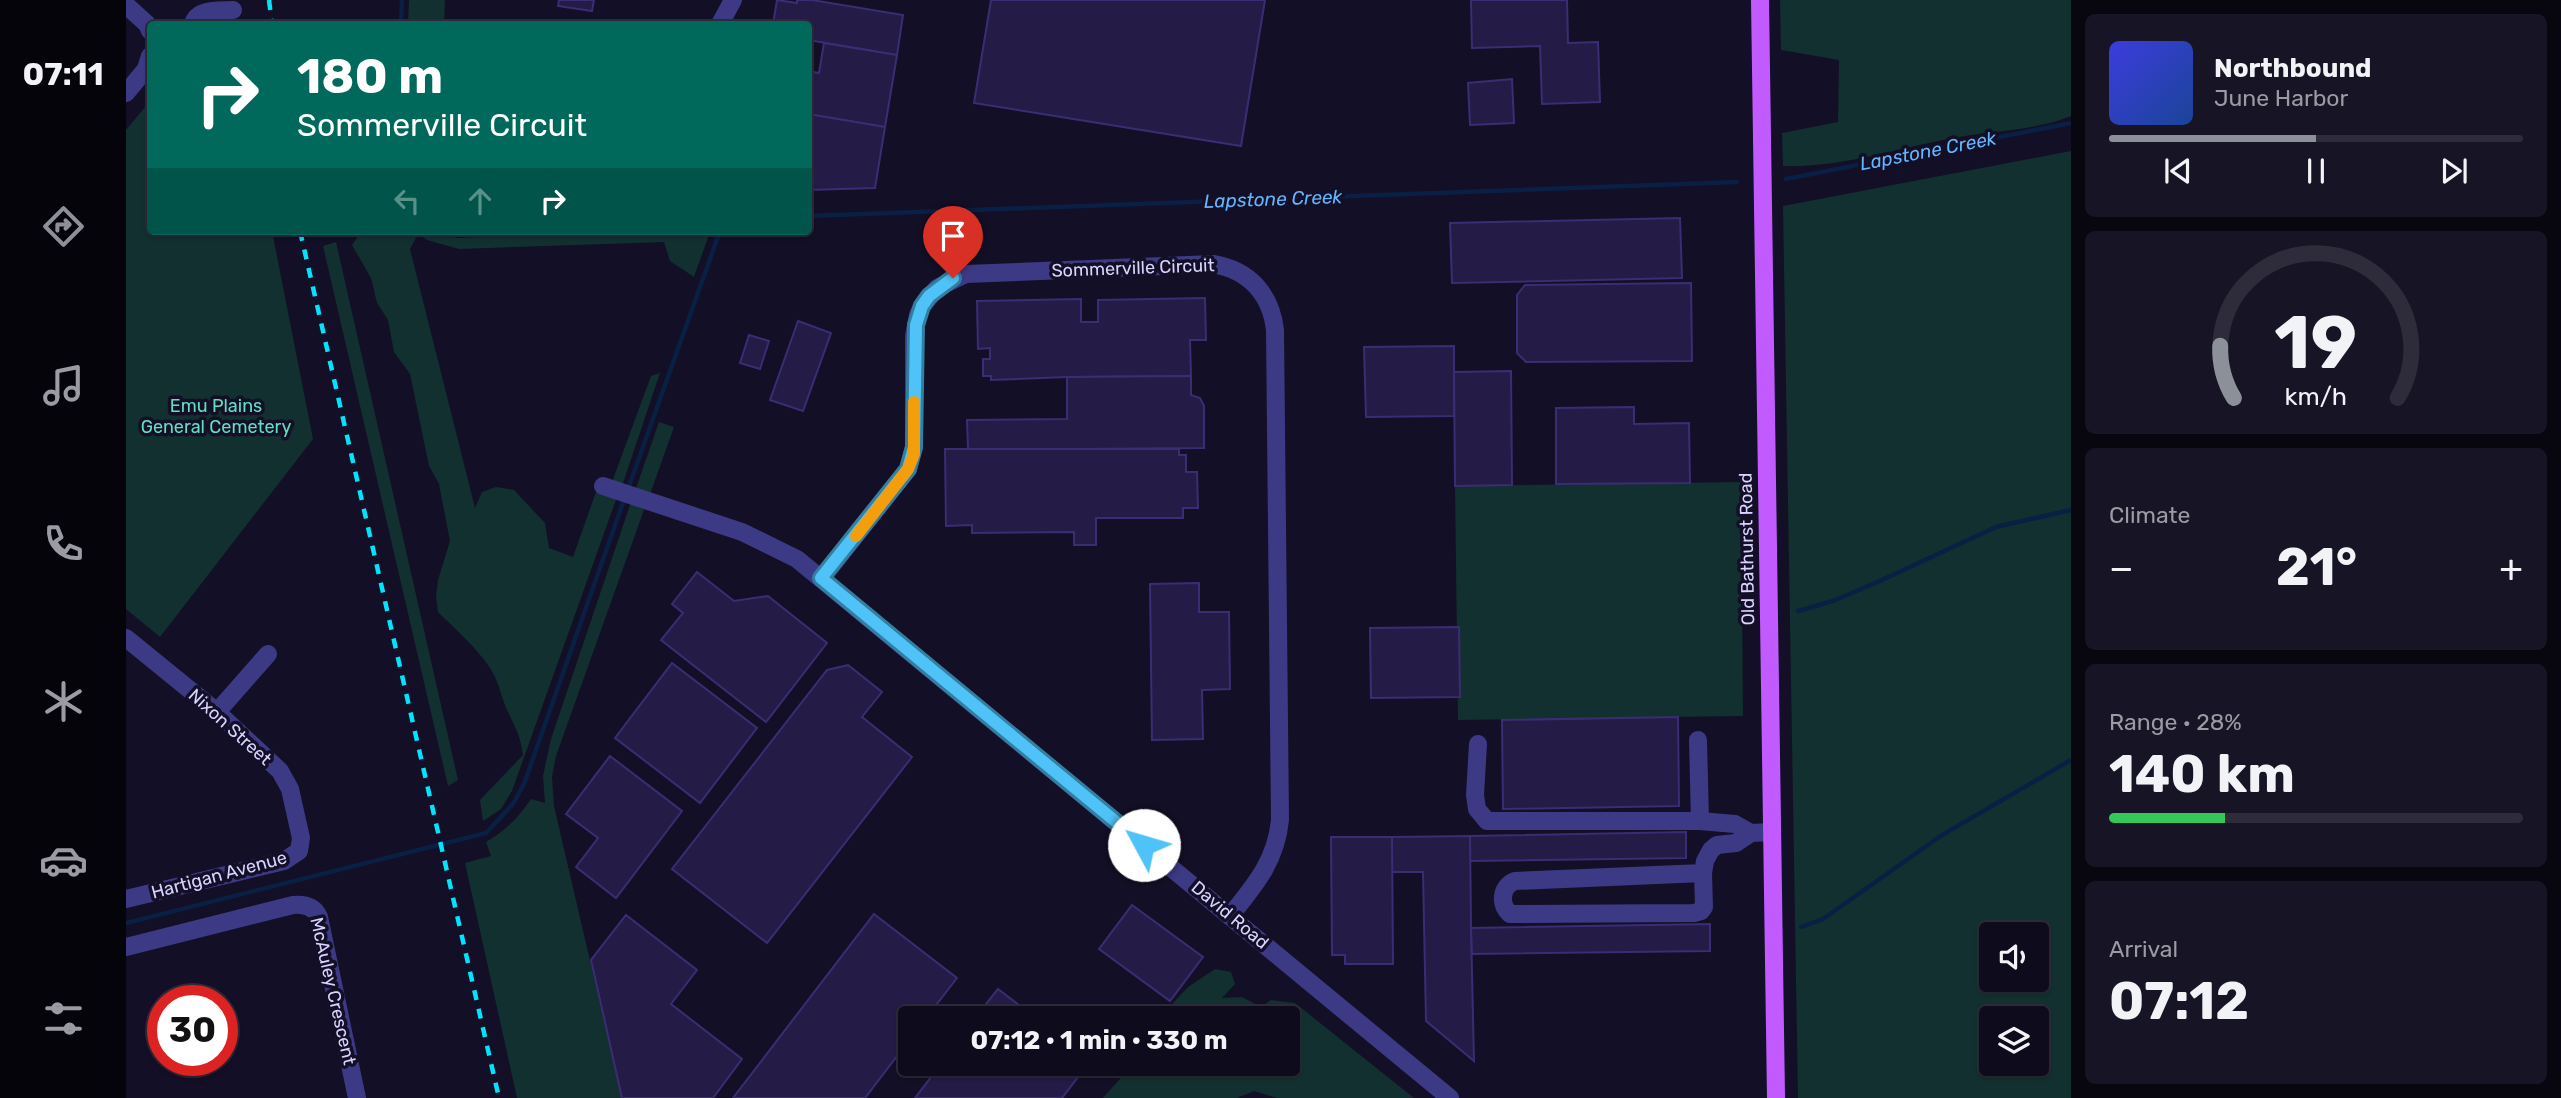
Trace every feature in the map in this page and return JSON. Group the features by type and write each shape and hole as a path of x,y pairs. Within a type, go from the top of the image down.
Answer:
{"main road":[{"name":"Old Bathurst Road","path":"1760,0 1776,1098"}],"street":[{"path":"722,21 733,0"},
{"path":"126,5 147,24"},
{"path":"193,21 200,13 233,10"},
{"path":"126,93 140,77 147,62"},
{"name":"Sommerville Circuit","path":"821,578 908,469 914,447 916,325 922,306 943,284 966,274 1213,264 1228,266 1250,279 1260,289 1270,307 1275,330 1280,820 1279,835 1270,862 1263,875 1230,916"},
{"name":"David Road","path":"603,486 742,532 788,554 821,578 1450,1098"},
{"name":"Nixon Street","path":"126,638 216,712 272,763 290,789 301,838"},
{"path":"216,712 268,654"},
{"path":"1699,740 1700,821"},
{"path":"1478,744 1475,795 1477,809 1488,821 1700,821 1735,824 1751,833"},
{"path":"1703,873 1515,881 1504,888 1503,904 1510,914 1694,913 1704,907 1703,873 1705,860 1711,849 1717,845 1736,843 1751,833 1772,832"},
{"name":"Hartigan Avenue","path":"126,899 284,860 299,851 301,838"},
{"name":"McAuley Crescent","path":"126,947 293,905 312,908 319,917 357,1098"}],"green space":[{"path":"409,0 445,0 444,21 408,21"},
{"path":"1780,0 2071,0 2071,116 2030,127 1959,137 1827,164 1783,166 1782,133 1838,122 1839,60 1781,50"},
{"name":"Emu Plains General Cemetery","path":"147,105 147,235 273,235 313,439 160,637 126,609 126,130"},
{"path":"2071,151 2071,1098 1798,1098 1783,206"},
{"path":"359,235 417,235 410,249 475,508 482,492 496,487 514,490 545,523 549,548 573,557 597,489 617,497 512,791 501,809 483,821 480,800 523,755 522,748 490,668 438,612 438,580 450,541 439,484 429,466 410,374 394,352 388,320 377,303 371,278 352,245"},
{"path":"420,235 447,235 458,238 512,235 709,235 694,277 670,261 664,242 459,249 427,240"},
{"path":"336,242 458,780 448,786 323,246"},
{"path":"660,373 622,486 612,482 651,376"},
{"path":"659,422 674,427 649,497 635,491"},
{"path":"1741,482 1743,716 1458,720 1455,486"},
{"path":"631,502 645,507 556,756 552,777 554,806 622,1098 517,1098 465,863 491,856 486,842 511,823 531,799 545,803 543,776 551,739"},
{"path":"1215,969 1231,972 1235,984 1222,998 1242,997 1259,1006 1170,1006 1188,987"},
{"path":"1271,1000 1295,1003 1299,1006 1262,1006"},
{"path":"1300,1007 1414,1098 1277,1098 1254,1091 1237,1098 1103,1098 1122,1076 1300,1076"}],"building":[{"path":"559,0 594,0 592,11 558,6"},
{"path":"777,0 797,3 797,0 812,0 903,15 897,55 812,41 812,21 774,21"},
{"path":"991,0 1265,0 1241,146 974,103"},
{"path":"1471,0 1567,0 1568,43 1598,42 1600,102 1542,104 1540,46 1472,48"},
{"path":"824,43 897,55 885,127 812,115 812,72 819,73"},
{"path":"1512,79 1514,123 1470,125 1468,83"},
{"path":"812,115 885,127 875,188 812,190"},
{"path":"1680,218 1682,278 1452,283 1450,223"},
{"path":"1691,283 1692,361 1526,362 1517,353 1517,295 1525,285"},
{"path":"1205,298 1206,340 1190,340 1191,376 991,380 991,376 983,376 983,359 990,359 990,348 978,349 977,301 1081,299 1081,322 1098,322 1098,300"},
{"path":"798,321 831,333 803,411 770,400"},
{"path":"749,335 769,341 760,369 740,363"},
{"path":"1454,346 1454,416 1366,417 1364,347"},
{"path":"1511,371 1512,485 1455,486 1454,372"},
{"path":"1191,376 1191,395 1200,398 1204,406 1204,448 968,450 967,420 1067,419 1067,377"},
{"path":"1634,407 1634,424 1689,423 1690,483 1556,484 1556,408"},
{"path":"945,449 1179,449 1179,455 1186,455 1186,472 1197,472 1198,508 1183,508 1183,518 1096,518 1096,545 1074,545 1074,532 972,533 972,525 946,526"},
{"path":"697,572 734,601 768,596 827,643 766,722 661,640 683,613 672,604"},
{"path":"1199,583 1199,612 1229,612 1230,689 1202,690 1203,739 1152,740 1150,584"},
{"path":"1459,627 1460,697 1371,698 1370,628"},
{"path":"672,663 757,728 700,803 615,738"},
{"path":"848,665 882,692 862,717 912,757 767,943 672,869 827,670"},
{"path":"1678,717 1679,806 1503,809 1502,720"},
{"path":"610,756 682,811 616,898 576,867 598,838 566,814"},
{"path":"1686,832 1686,858 1470,861 1470,836"},
{"path":"1470,836 1474,1061 1426,1021 1423,872 1392,872 1392,837"},
{"path":"1331,837 1392,837 1393,964 1345,964 1345,955 1332,955"},
{"path":"1132,905 1203,957 1170,1001 1099,949"},
{"path":"874,914 957,978 935,1006 898,1006 898,1055 865,1098 733,1098"},
{"path":"626,915 697,970 671,1004 742,1059 713,1098 622,1098 591,960"},
{"path":"1710,924 1710,951 1472,954 1471,928"},
{"path":"998,989 1020,1006 985,1006"},
{"path":"932,1076 1079,1076 1062,1098 915,1098"}],"waterway":[{"name":"Lapstone Creek","path":"401,21 402,0"},
{"name":"Lapstone Creek","path":"1786,179 2071,123"},
{"name":"Lapstone Creek","path":"812,216 1737,182"},
{"path":"628,489 719,235"},
{"path":"126,923 486,833 513,804 524,784 625,497"},
{"path":"1798,611 1833,601 1996,527 2071,510"},
{"path":"1801,927 1823,919 1942,835 2071,760"}],"railway":[{"path":"269,0 272,21"},
{"path":"301,235 499,1098"}],"slow traffic":[{"path":"856,536 905,476 914,454 914,402"}],"route":[{"path":"953,278 929,296 918,315 915,336 914,454 905,476 821,578 1144,845"}]}
